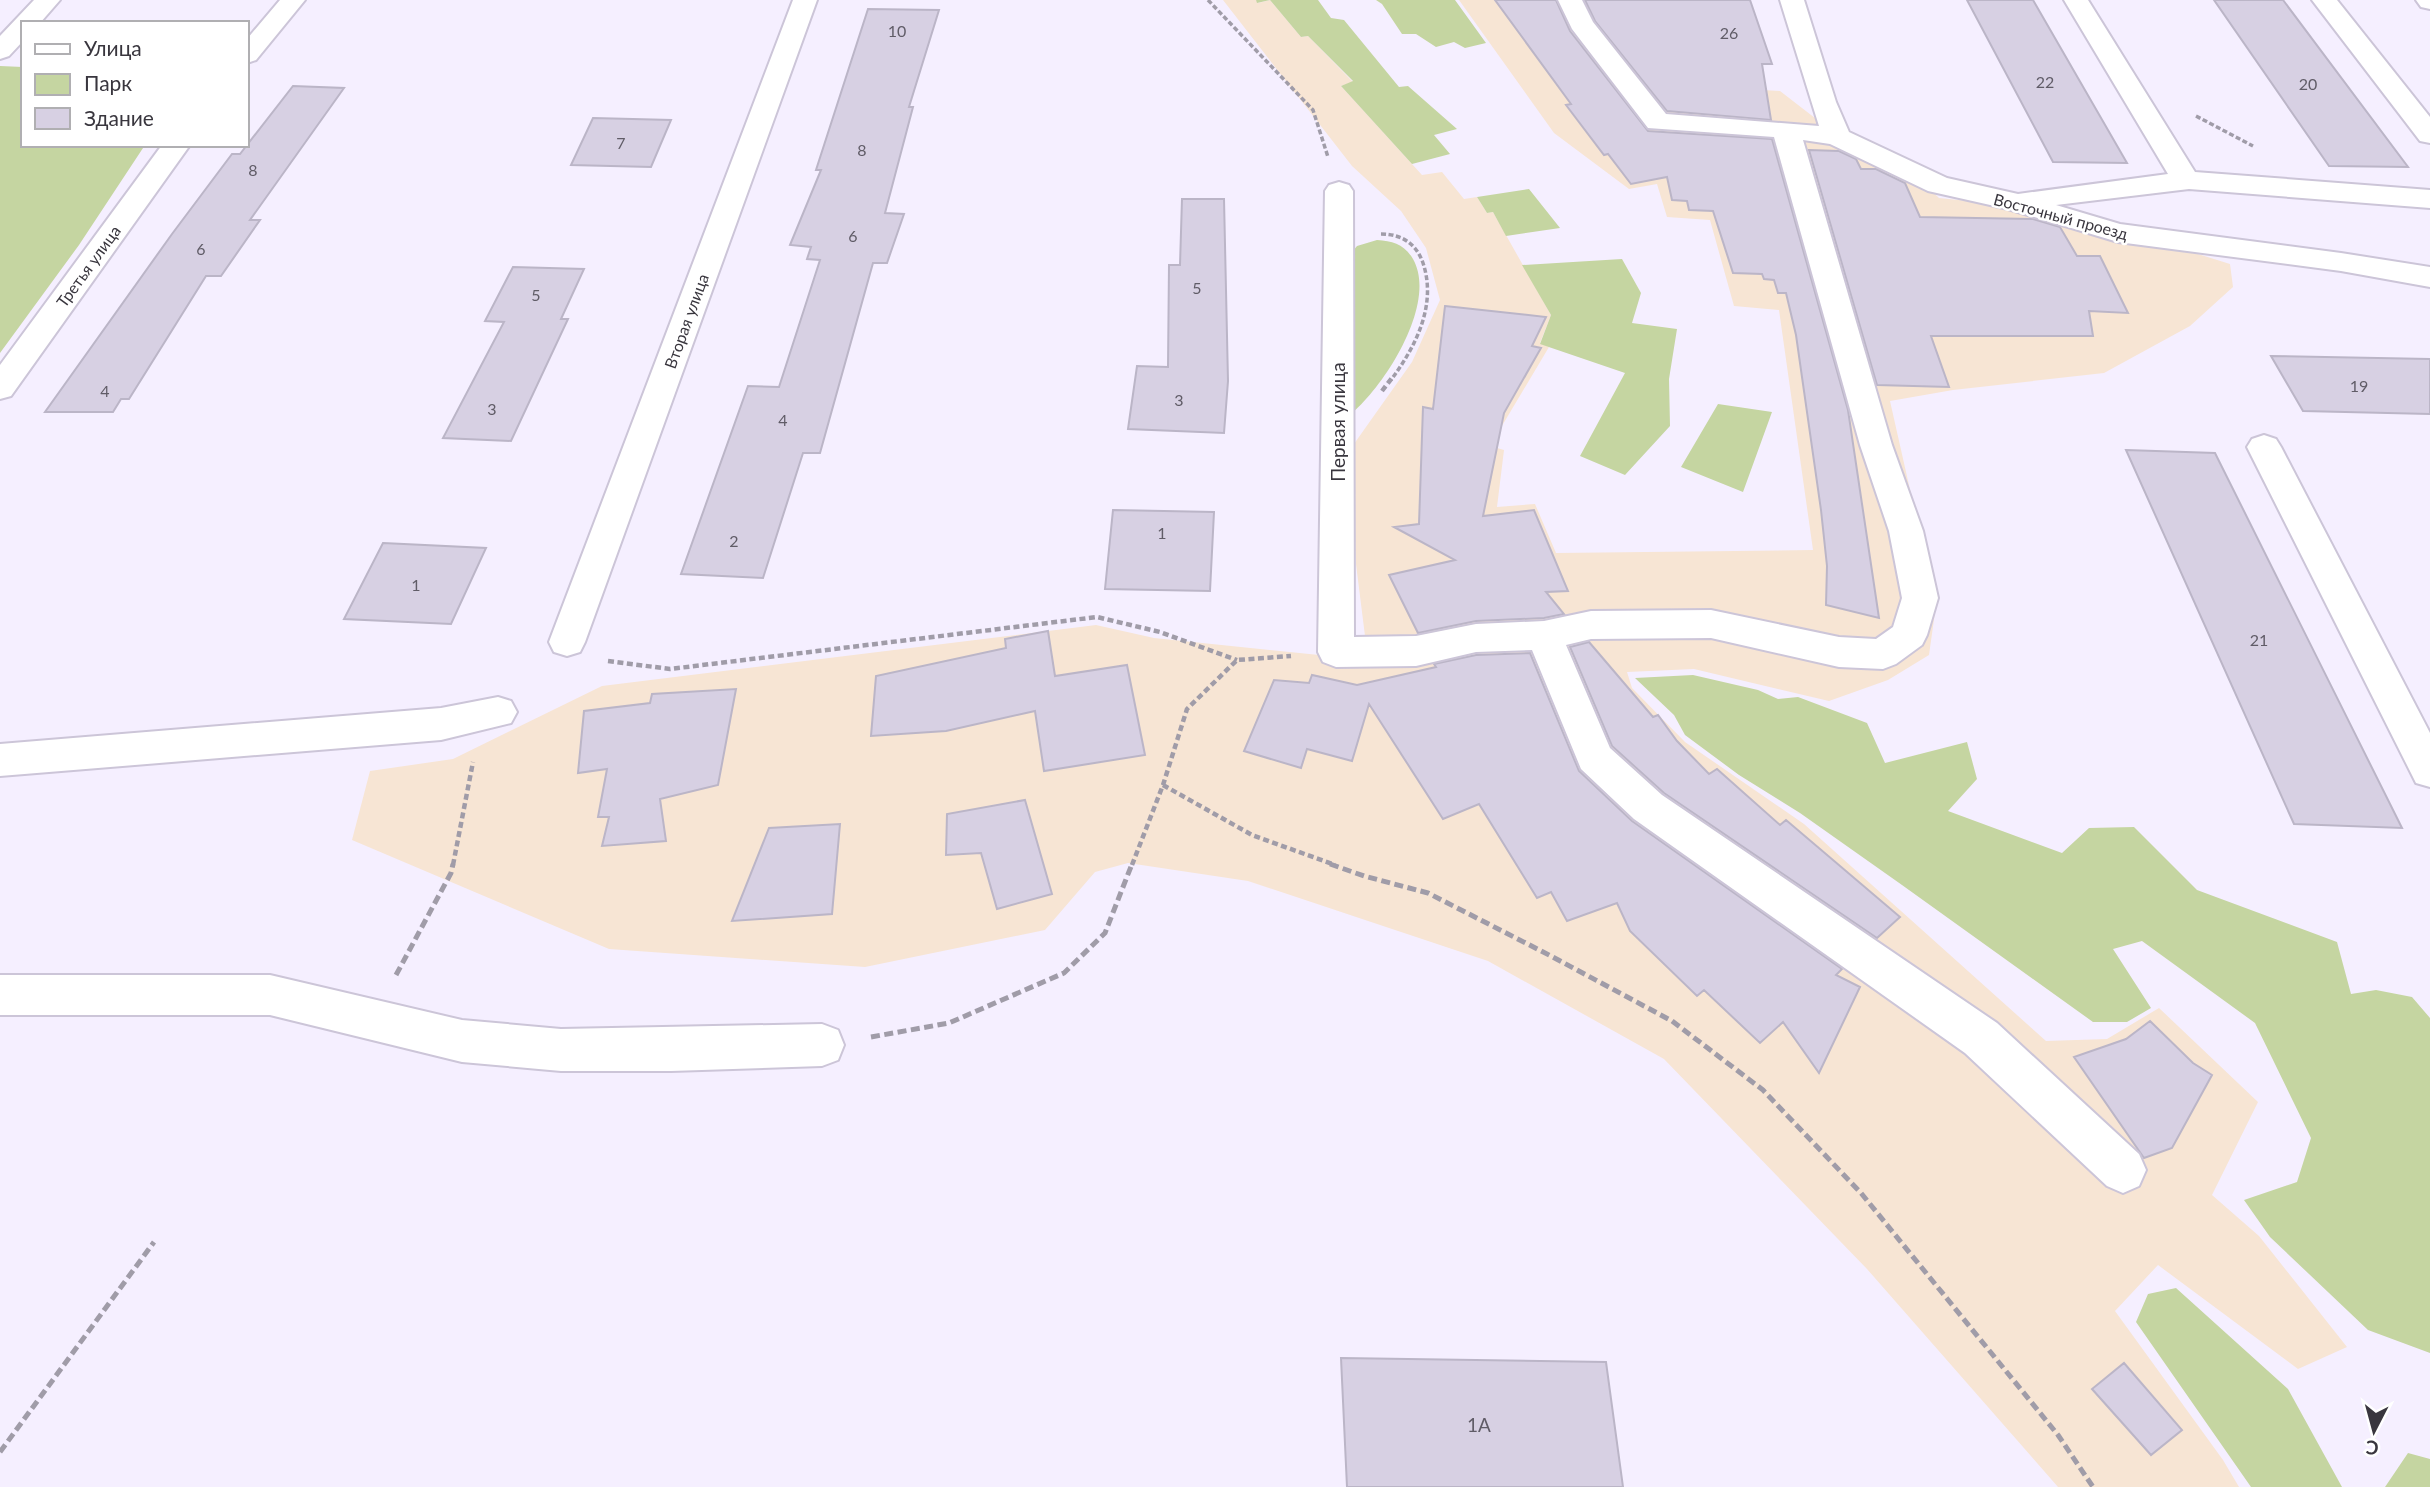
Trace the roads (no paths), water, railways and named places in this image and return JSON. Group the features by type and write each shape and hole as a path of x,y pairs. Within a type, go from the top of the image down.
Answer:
{"street":[{"path":"28,21 48,0"},
{"path":"248,54 293,0"},
{"name":"Вторая улица","path":"567,642 805,0"},
{"name":"Восточный проезд","path":"1570,0 1581,24 1658,122 1786,130 1837,137 1938,185 2014,202 2118,233 2430,276"},
{"path":"1792,0 1823,102 1837,137"},
{"path":"2076,0 2186,180"},
{"path":"2323,0 2430,135"},
{"path":"0,51 21,28"},
{"path":"1786,130 1876,445 1906,531 1920,598 1909,635 1883,654 1839,652 1711,624 1591,625 1544,635 1595,758 1612,774 1648,807 1692,839 1981,1038 2123,1170"},
{"name":"Третья улица","path":"0,387 175,147"},
{"path":"2014,202 2186,180 2430,199"},
{"name":"Первая улица","path":"1339,191 1336,652 1416,651 1476,638 1544,635"},
{"path":"2264,447 2430,771"},
{"path":"0,760 442,724 498,712"},
{"path":"0,995 270,995 462,1041 561,1050 671,1050 822,1045"}]}
